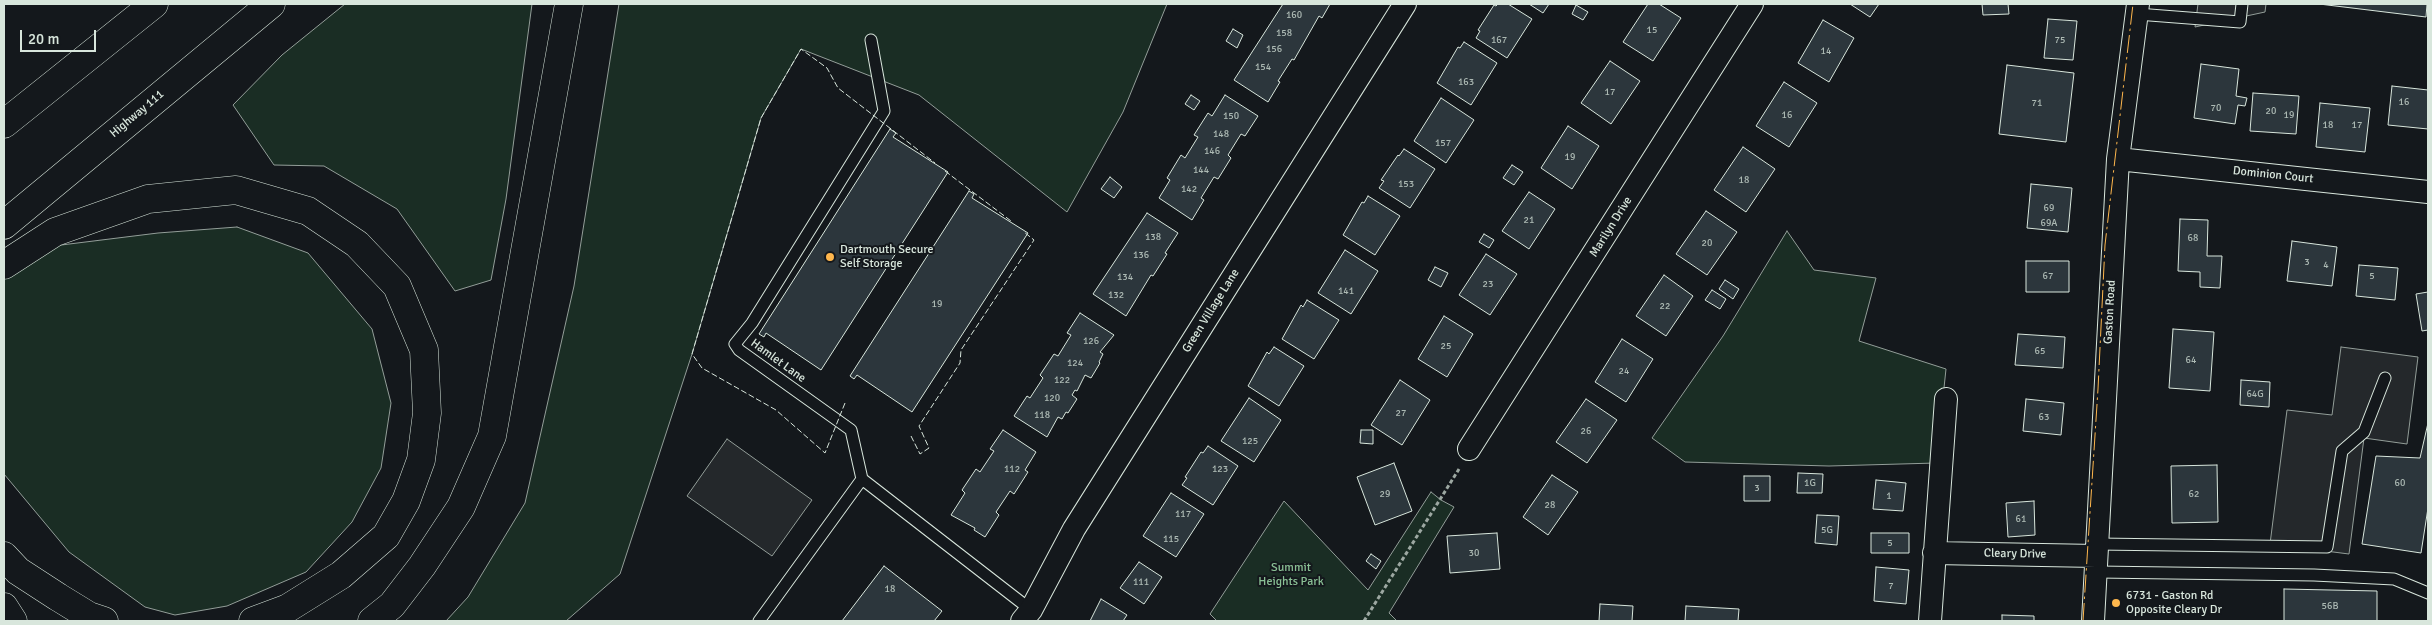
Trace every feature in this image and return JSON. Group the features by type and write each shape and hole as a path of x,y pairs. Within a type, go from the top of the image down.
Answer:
{"main road":[{"path":"4,124 154,4"},
{"name":"Highway 111","path":"4,225 271,4"},
{"path":"372,621 392,604 410,581 461,507 492,436 569,4"},
{"path":"4,265 55,232 148,199 236,190 308,211 357,244 397,286 424,350 427,413 421,460 406,501 386,536 341,575 288,608 253,621"},
{"path":"4,556 18,571 58,597 88,616 104,621"},
{"path":"4,607 13,621"}],"street":[{"name":"Green Village Lane","path":"1027,616 1074,529 1140,428 1208,316 1405,4"},
{"name":"Marilyn Drive","path":"1469,449 1752,4"},
{"name":"Gaston Road","path":"2094,621 2118,159 2138,9"},
{"name":"Dominion Court","path":"2118,159 2428,192"},
{"path":"1930,621 1946,399"},
{"name":"Cleary Drive","path":"1934,553 2097,557"}],"lane":[{"path":"2138,9 2240,22 2242,4"},
{"name":"Hamlet Lane","path":"862,479 851,430 740,350 735,344 752,323 884,111 872,40"},
{"path":"2097,557 2327,547 2342,450 2364,432 2385,378"},
{"path":"759,621 862,479 1027,616"},
{"path":"2097,557 2314,575 2394,579 2428,593"}],"path":[{"path":"1364,621 1449,488 1469,449"}],"green space":[{"path":"345,4 532,4 506,199 491,280 455,291 397,209 324,166 274,165 233,105 282,55"},
{"path":"619,4 1167,4 1123,112 1067,212 919,95 801,49 761,118 692,354 620,574 566,621 446,621 468,597 525,503 574,286"},
{"path":"237,227 308,253 372,329 391,403 381,468 352,522 306,572 227,606 175,615 145,607 69,552 4,474 4,275 29,249 158,233"},
{"path":"1787,231 1814,270 1876,278 1859,341 1946,369 1936,463 1829,466 1685,462 1652,438 1723,336"},
{"name":"Summit Heights Park","path":"1431,492 1454,507 1389,613 1397,621 1217,621 1210,614 1284,501 1368,590"}],"shaded area":[{"path":"2198,4 2266,4 2265,12 2195,27"},
{"path":"2341,347 2418,357 2407,444 2364,438 2349,554 2270,544 2287,410 2332,415"},
{"path":"727,439 812,500 772,556 687,496"}],"building":[{"path":"1283,4 1330,4 1322,18 1319,16 1294,60 1292,59 1278,81 1280,82 1268,102 1234,80"},
{"path":"1508,4 1532,19 1507,58 1476,38 1480,31 1478,30 1494,5"},
{"path":"1529,4 1549,4 1543,13"},
{"path":"1648,4 1659,4 1681,18 1653,61 1623,42"},
{"path":"1850,4 1879,4 1870,17"},
{"path":"1982,4 2008,4 2009,14 1983,15"},
{"path":"2319,4 2427,4 2426,17"},
{"path":"1576,5 1588,12 1583,20 1572,14"},
{"path":"2048,19 2077,21 2073,60 2044,58"},
{"path":"1823,20 1854,38 1829,82 1798,63"},
{"path":"1233,29 1243,35 1237,48 1226,41"},
{"path":"1464,42 1497,63 1471,105 1437,83 1458,47 1460,48"},
{"path":"1610,61 1640,81 1611,124 1581,103"},
{"path":"2201,64 2239,69 2236,96 2247,98 2245,106 2238,105 2235,124 2194,118"},
{"path":"2007,65 2074,73 2066,142 1999,134"},
{"path":"1784,82 1817,103 1789,147 1756,126"},
{"path":"2392,86 2428,90 2428,129 2388,125"},
{"path":"2253,93 2299,96 2296,134 2250,131"},
{"path":"1191,95 1200,101 1194,110 1185,104"},
{"path":"1225,95 1258,116 1245,136 1241,134 1228,155 1231,158 1218,179 1214,177 1201,198 1204,200 1192,220 1159,198 1170,180 1167,178 1181,155 1185,158 1198,137 1194,135 1208,113 1212,116"},
{"path":"1441,98 1474,120 1446,163 1414,141"},
{"path":"2320,103 2370,108 2365,152 2316,147"},
{"path":"1568,126 1599,146 1572,189 1541,168"},
{"path":"890,129 896,133 893,137 948,172 821,370 766,333 764,337 759,334"},
{"path":"1743,147 1775,169 1746,212 1714,190"},
{"path":"1404,149 1435,169 1410,208 1379,188 1384,181 1381,180"},
{"path":"1512,165 1523,172 1514,185 1503,178"},
{"path":"1110,177 1122,187 1114,198 1101,189"},
{"path":"2031,184 2072,188 2068,232 2027,228"},
{"path":"969,191 974,194 972,198 1028,233 912,412 857,375 854,379 850,376"},
{"path":"1529,192 1555,209 1529,249 1502,231"},
{"path":"1368,196 1400,216 1375,255 1343,235 1362,202 1364,203"},
{"path":"1706,211 1737,232 1707,275 1676,254"},
{"path":"1147,213 1178,233 1165,253 1167,254 1153,276 1151,275 1126,316 1093,294"},
{"path":"2180,219 2208,220 2207,256 2222,256 2220,288 2200,287 2200,272 2178,271"},
{"path":"1484,234 1494,240 1489,248 1479,242"},
{"path":"2292,241 2337,247 2332,286 2287,281"},
{"path":"1345,250 1378,271 1351,314 1318,293"},
{"path":"1486,254 1517,274 1490,315 1459,295"},
{"path":"2026,261 2069,261 2069,292 2026,292"},
{"path":"2359,265 2398,268 2395,300 2356,296"},
{"path":"1435,267 1448,273 1441,287 1428,280"},
{"path":"1664,275 1693,296 1666,336 1636,316"},
{"path":"1725,280 1739,289 1733,299 1719,289"},
{"path":"1712,290 1726,299 1720,309 1705,300"},
{"path":"2428,292 2428,330 2422,331 2416,294"},
{"path":"1307,300 1339,320 1314,359 1282,339 1301,305 1303,307"},
{"path":"1080,313 1114,335 1100,352 1103,354 1100,363 1091,378 1085,375 1077,391 1075,390 1072,395 1077,399 1062,419 1058,417 1047,437 1014,416 1027,396 1030,398 1043,378 1040,375 1054,354 1058,356 1071,335 1067,333"},
{"path":"1444,316 1473,334 1447,377 1418,359"},
{"path":"2173,329 2214,332 2210,391 2169,388"},
{"path":"2018,334 2065,337 2063,368 2015,365"},
{"path":"1622,339 1653,359 1626,402 1595,382"},
{"path":"1274,347 1304,366 1279,406 1248,386 1267,352 1269,354"},
{"path":"1400,380 1430,400 1402,445 1371,425"},
{"path":"2241,380 2270,382 2269,407 2240,405"},
{"path":"1249,398 1281,420 1254,462 1221,441"},
{"path":"1586,399 1617,420 1587,463 1556,442"},
{"path":"2026,399 2064,403 2061,435 2023,431"},
{"path":"2428,423 2428,508 2421,553 2362,544 2376,456 2420,458"},
{"path":"1003,430 1036,452 1025,470 1028,472 1014,494 1010,491 996,512 999,515 985,537 974,530 975,528 951,515 965,493 962,490 976,469 980,472 994,451 990,449"},
{"path":"1361,430 1373,430 1373,444 1360,443"},
{"path":"1208,446 1238,466 1213,505 1182,485 1201,452 1203,453"},
{"path":"1394,463 1412,511 1375,525 1357,477"},
{"path":"2217,465 2218,522 2172,523 2171,466"},
{"path":"1798,473 1823,474 1822,493 1797,493"},
{"path":"1552,475 1578,492 1548,535 1523,517"},
{"path":"1744,476 1770,476 1770,501 1744,501"},
{"path":"1876,480 1906,483 1903,511 1873,509"},
{"path":"1171,493 1204,514 1176,557 1143,536"},
{"path":"2034,501 2035,535 2008,537 2006,503"},
{"path":"1817,515 1839,516 1837,545 1815,543"},
{"path":"1497,533 1500,569 1450,573 1447,536"},
{"path":"1871,533 1909,533 1909,553 1871,553"},
{"path":"1371,554 1381,561 1376,569 1366,561"},
{"path":"1139,562 1162,577 1144,604 1120,588"},
{"path":"884,566 942,611 934,621 842,621"},
{"path":"1876,567 1909,570 1906,604 1874,601"},
{"path":"2284,589 2377,591 2377,621 2284,621"},
{"path":"1101,599 1127,615 1123,621 1090,621"},
{"path":"1600,604 1633,606 1632,621 1599,621"},
{"path":"1686,606 1739,609 1738,621 1685,621"},
{"path":"2002,615 2034,616 2034,621 2002,621"}],"fence":[{"path":"845,403 825,453 776,410 702,368 692,354 761,118 801,49 827,68 838,88 935,163"},
{"path":"945,171 1011,221"},
{"path":"911,436 920,454 929,448 919,426 960,363 961,350 1034,240 1024,232"}],"power":[{"path":"2083,621 2105,245 2133,4"}],"place":[{"name":"Dartmouth Secure Self Storage","path":"830,257"},
{"name":"6731 - Gaston Rd Opposite Cleary Dr","path":"2116,603"}]}
